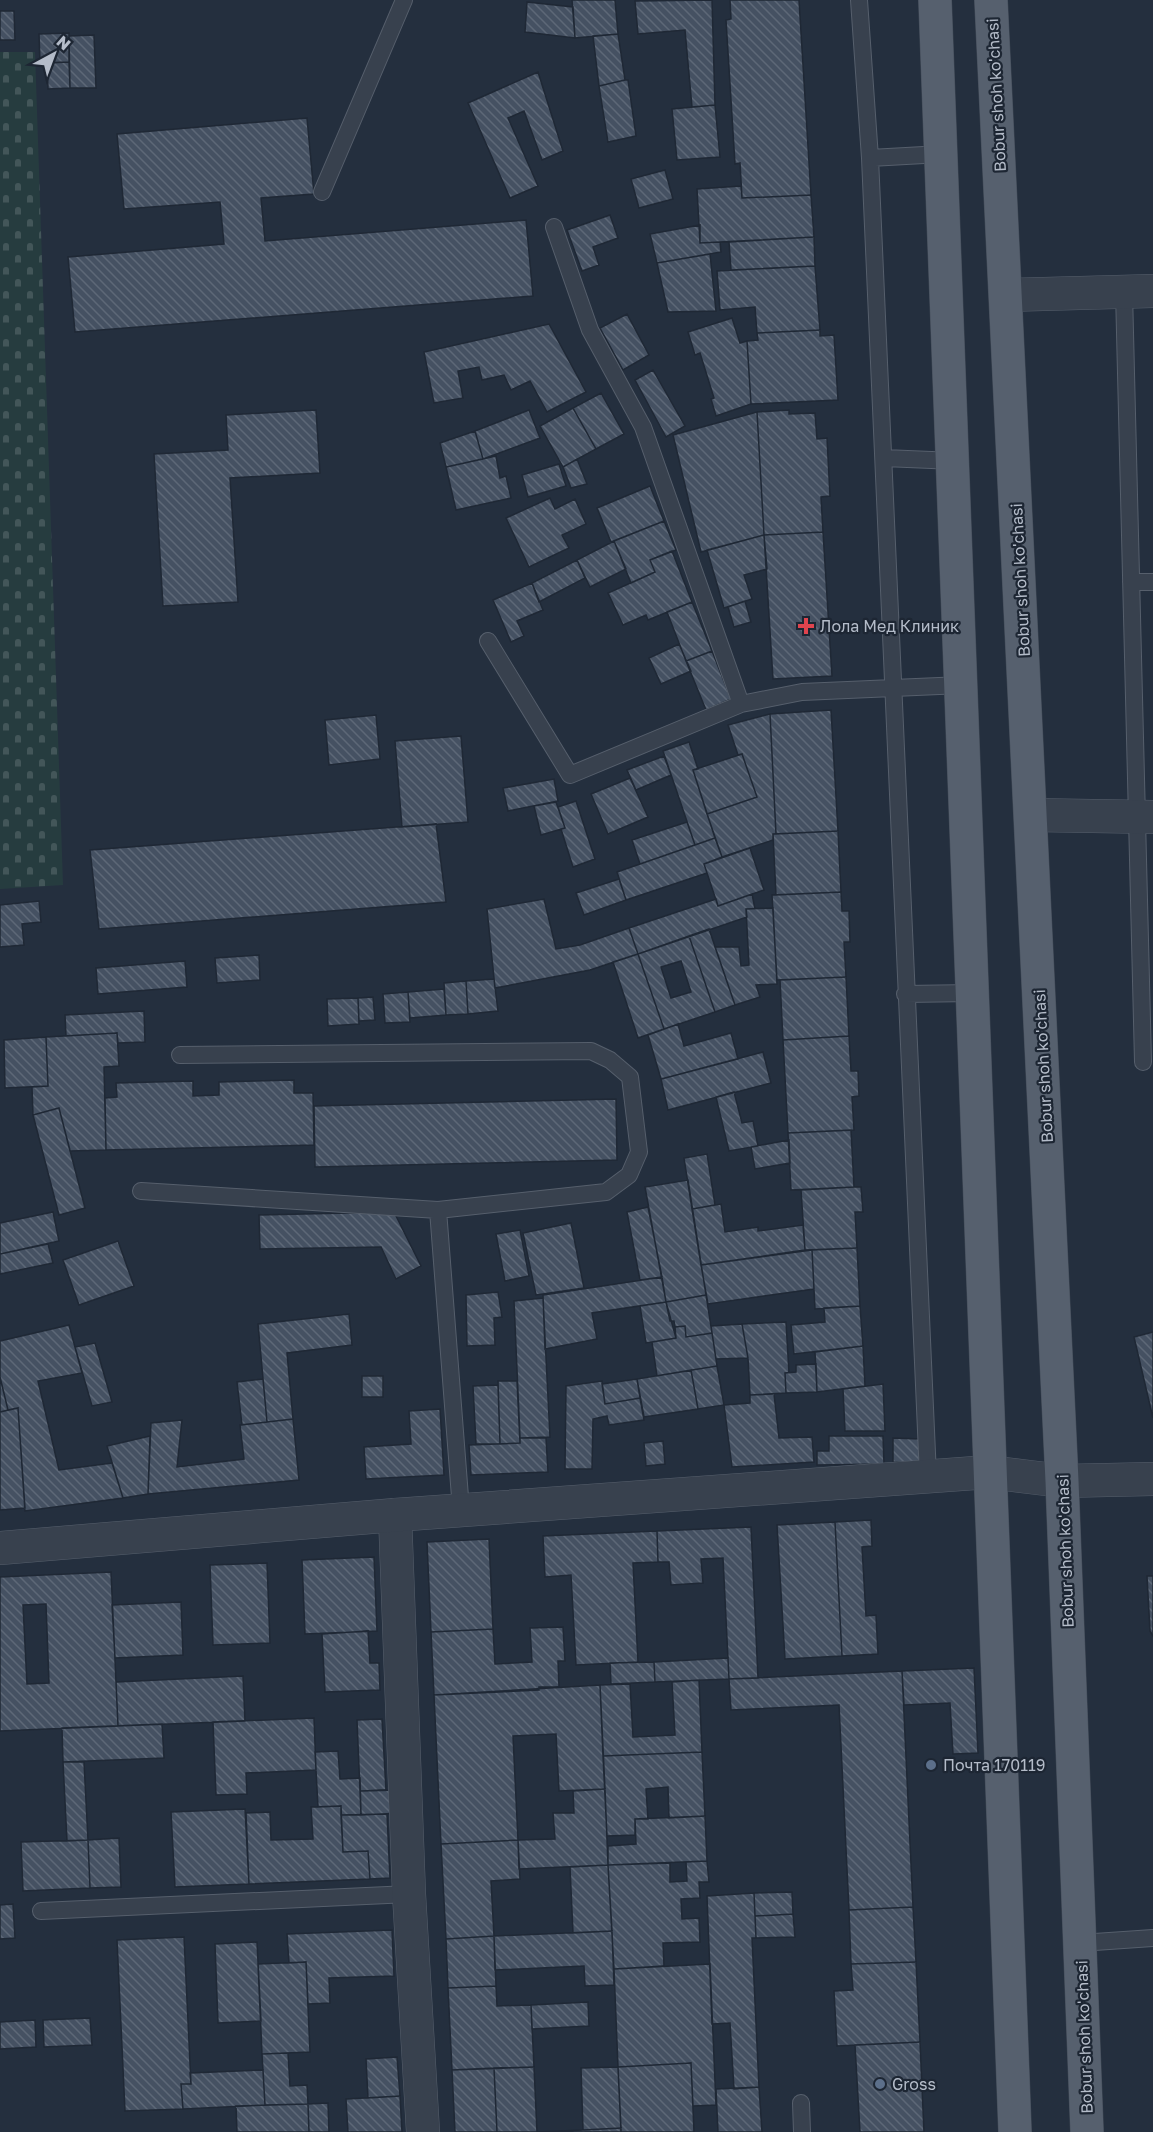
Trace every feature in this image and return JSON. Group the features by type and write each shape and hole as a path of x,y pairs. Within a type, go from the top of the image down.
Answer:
{"main road":[{"path":"936,0 1015,2132"},
{"name":"Bobur shoh ko'chasi","path":"991,0 1062,1481 1088,2132"}],"street":[{"path":"1006,295 1139,291"},
{"path":"1031,815 1145,817"},
{"path":"0,1548 461,1510 989,1472 1062,1481 1153,1479"},
{"path":"396,1515 409,1894 423,2132"}],"lane":[{"path":"321,192 404,0"},
{"path":"859,0 870,158 884,458 891,687 927,1476"},
{"path":"870,158 942,154"},
{"path":"554,227 590,330 643,427 741,704"},
{"path":"1139,291 1131,582 1145,817 1143,1062"},
{"path":"884,458 954,461"},
{"path":"1131,582 1153,582"},
{"path":"488,641 570,775 741,704 802,692 962,685"},
{"path":"905,994 973,993"},
{"path":"141,1191 438,1210 606,1192 629,1175 639,1152 630,1077 610,1060 591,1051 180,1055"},
{"path":"438,1210 461,1510"},
{"path":"41,1911 409,1894"},
{"path":"1080,1943 1153,1938"},
{"path":"801,2103 802,2132"}],"green space":[{"path":"0,52 35,52 63,885 0,889"}],"building":[{"path":"572,0 615,0 618,34 575,38"},
{"path":"712,0 715,105 692,107 685,30 638,34 635,1"},
{"path":"730,0 799,0 811,195 742,198 740,163 735,164 726,20 731,19"},
{"path":"527,2 573,7 575,38 525,32"},
{"path":"0,11 14,11 15,40 0,40"},
{"path":"69,33 69,62 40,63 39,34"},
{"path":"618,34 625,80 599,86 593,36"},
{"path":"94,35 96,88 70,88 69,36"},
{"path":"69,62 70,88 48,89 47,63"},
{"path":"538,72 563,151 542,160 524,111 508,118 538,186 510,198 468,103"},
{"path":"628,80 636,136 608,142 599,86"},
{"path":"715,105 720,157 677,160 672,109"},
{"path":"307,118 314,194 261,198 265,241 526,220 533,296 75,332 68,257 224,244 220,202 124,209 117,134"},
{"path":"665,170 673,199 639,208 631,179"},
{"path":"741,186 742,198 811,195 814,237 700,243 697,189"},
{"path":"610,215 618,238 593,247 599,265 582,271 567,230"},
{"path":"700,225 700,243 720,242 721,252 657,263 650,234"},
{"path":"814,237 815,266 731,270 729,242"},
{"path":"710,254 716,311 668,312 657,263"},
{"path":"815,266 820,330 757,333 755,307 720,310 717,271"},
{"path":"627,314 649,355 623,370 600,328"},
{"path":"732,318 740,343 747,341 751,404 716,416 711,399 714,398 700,353 695,355 688,332"},
{"path":"549,324 586,392 547,412 530,381 511,390 504,375 482,380 479,367 458,371 463,398 434,403 424,352"},
{"path":"820,330 820,336 834,335 838,400 751,404 747,341 758,340 757,333"},
{"path":"653,370 685,426 666,437 635,380"},
{"path":"601,393 624,434 596,449 573,408"},
{"path":"573,408 596,449 563,467 540,426"},
{"path":"316,410 320,473 230,478 238,602 163,606 154,454 228,450 226,415"},
{"path":"529,410 540,438 483,459 475,431"},
{"path":"789,410 789,414 815,413 817,439 827,438 830,496 821,497 823,532 764,535 757,412"},
{"path":"757,412 764,535 701,552 673,435"},
{"path":"475,431 483,459 446,467 440,443"},
{"path":"496,456 500,478 506,476 511,498 456,510 446,467"},
{"path":"577,459 587,484 571,488 563,467"},
{"path":"559,464 566,486 528,497 522,475"},
{"path":"650,486 664,521 611,542 597,508"},
{"path":"550,498 555,509 575,499 586,524 562,535 569,548 529,567 506,518"},
{"path":"664,521 676,550 650,560 655,572 631,583 614,541"},
{"path":"823,532 832,676 773,679 764,535"},
{"path":"764,535 767,569 744,575 752,599 724,608 707,550"},
{"path":"614,541 626,569 590,587 577,560"},
{"path":"672,551 692,602 648,620 646,615 623,625 608,593 655,572 650,560"},
{"path":"577,560 585,578 539,602 532,583"},
{"path":"532,583 543,610 517,621 524,636 511,642 493,600"},
{"path":"745,601 751,622 734,627 728,607"},
{"path":"692,602 712,651 686,661 667,612"},
{"path":"679,644 691,671 661,684 649,658"},
{"path":"712,651 731,699 706,710 686,661"},
{"path":"831,710 838,831 776,834 770,714"},
{"path":"770,714 776,834 773,834 773,840 722,857 707,814 757,797 742,754 738,755 728,725"},
{"path":"376,715 380,759 329,765 325,720"},
{"path":"461,736 468,822 402,827 395,741"},
{"path":"689,742 698,769 693,770 715,838 695,845 663,751"},
{"path":"742,754 757,797 707,814 693,770"},
{"path":"664,756 671,775 636,790 627,770"},
{"path":"630,778 648,817 608,834 591,794"},
{"path":"554,779 558,801 508,811 503,788"},
{"path":"576,801 595,859 573,867 561,829 565,828 558,807"},
{"path":"556,802 565,828 541,835 534,806"},
{"path":"687,822 695,845 640,864 632,840"},
{"path":"436,824 446,902 99,929 90,850"},
{"path":"838,831 841,892 776,895 773,834"},
{"path":"715,838 722,857 704,864 707,873 626,900 617,872"},
{"path":"750,848 764,890 718,906 704,864"},
{"path":"619,879 626,900 584,915 576,893"},
{"path":"841,892 842,911 849,911 850,942 844,942 846,977 777,980 772,895"},
{"path":"752,894 755,909 746,909 747,917 638,954 629,928 716,899 718,906"},
{"path":"544,899 556,949 580,945 629,928 638,954 590,970 495,988 487,909"},
{"path":"39,901 41,922 22,924 24,945 0,947 0,905"},
{"path":"773,908 777,984 756,985 760,997 735,1005 715,947 739,947 741,966 749,965 746,909"},
{"path":"709,929 735,1005 715,1012 689,936"},
{"path":"689,936 715,1012 664,1029 638,954","holes":["681,961 691,992 671,998 661,967"]},
{"path":"638,954 664,1029 638,1038 613,962"},
{"path":"259,955 260,980 217,983 215,958"},
{"path":"185,961 187,987 98,994 96,968"},
{"path":"846,977 849,1036 783,1040 780,980"},
{"path":"494,979 498,1011 468,1014 466,981"},
{"path":"466,981 468,1014 446,1015 444,983"},
{"path":"444,989 446,1015 410,1018 408,992"},
{"path":"408,992 410,1022 385,1023 383,994"},
{"path":"373,997 375,1020 359,1021 358,998"},
{"path":"358,998 359,1024 328,1026 327,999"},
{"path":"144,1011 145,1042 118,1043 117,1033 66,1036 65,1015"},
{"path":"678,1024 684,1046 731,1033 738,1059 661,1079 648,1035"},
{"path":"117,1033 119,1066 104,1067 106,1150 70,1151 59,1108 33,1115 32,1087 48,1086 46,1037"},
{"path":"849,1036 851,1071 858,1071 859,1096 852,1097 854,1130 788,1133 783,1040"},
{"path":"46,1037 48,1086 5,1088 4,1040"},
{"path":"763,1052 771,1083 668,1110 661,1079"},
{"path":"294,1080 294,1093 313,1093 314,1145 106,1150 105,1098 117,1097 116,1083 193,1081 193,1096 219,1095 219,1082"},
{"path":"734,1092 742,1123 753,1121 758,1146 729,1151 716,1097"},
{"path":"616,1099 617,1160 315,1167 314,1106"},
{"path":"59,1108 85,1208 59,1215 33,1115"},
{"path":"851,1130 854,1187 791,1190 788,1133"},
{"path":"789,1140 790,1163 755,1169 751,1147"},
{"path":"707,1154 715,1205 692,1209 684,1158"},
{"path":"688,1180 706,1295 666,1302 645,1187"},
{"path":"861,1187 863,1212 855,1212 857,1248 805,1250 801,1190"},
{"path":"721,1204 725,1232 758,1227 758,1231 803,1225 805,1250 701,1265 692,1209"},
{"path":"648,1207 662,1277 640,1280 627,1212"},
{"path":"53,1212 59,1241 0,1254 0,1223"},
{"path":"394,1212 421,1266 396,1279 381,1247 260,1249 259,1215"},
{"path":"571,1223 584,1288 536,1295 523,1233"},
{"path":"520,1230 529,1276 505,1281 496,1234"},
{"path":"118,1241 134,1286 79,1305 63,1260"},
{"path":"48,1244 53,1263 0,1274 0,1254"},
{"path":"857,1248 860,1306 815,1309 812,1250"},
{"path":"812,1250 814,1289 708,1304 701,1265"},
{"path":"662,1277 666,1302 592,1313 597,1339 545,1349 543,1295"},
{"path":"498,1292 502,1317 494,1318 495,1345 467,1346 466,1295"},
{"path":"706,1295 712,1333 686,1337 685,1326 675,1327 674,1321 670,1321 666,1302"},
{"path":"543,1298 550,1437 520,1438 514,1301"},
{"path":"666,1302 676,1338 646,1343 640,1306"},
{"path":"860,1306 863,1346 794,1354 791,1325 825,1322 824,1308"},
{"path":"349,1314 352,1345 287,1353 293,1419 267,1422 258,1324"},
{"path":"786,1322 789,1373 785,1373 786,1393 750,1395 748,1358 742,1324"},
{"path":"742,1324 748,1358 716,1359 711,1326"},
{"path":"69,1325 82,1373 38,1381 59,1470 112,1463 123,1498 25,1511 18,1408 8,1410 0,1377 0,1341"},
{"path":"685,1326 686,1337 712,1333 717,1366 657,1376 652,1342 676,1338 675,1327"},
{"path":"1153,1332 1153,1418 1134,1337"},
{"path":"95,1343 112,1402 92,1406 75,1347"},
{"path":"863,1346 865,1386 817,1392 815,1352"},
{"path":"816,1364 817,1392 786,1393 785,1373 796,1372 796,1365"},
{"path":"717,1366 724,1405 698,1409 691,1370"},
{"path":"691,1370 698,1409 644,1417 637,1379"},
{"path":"362,1376 383,1376 383,1397 362,1397"},
{"path":"0,1377 8,1410 0,1412"},
{"path":"263,1379 267,1422 242,1425 237,1382"},
{"path":"637,1379 640,1398 605,1404 602,1384"},
{"path":"498,1381 517,1381 520,1443 500,1444"},
{"path":"602,1381 605,1404 640,1398 644,1420 609,1425 607,1416 593,1419 592,1469 565,1469 566,1386"},
{"path":"883,1384 885,1431 845,1431 843,1389"},
{"path":"498,1385 500,1444 476,1444 473,1386"},
{"path":"774,1394 779,1438 812,1437 814,1462 732,1467 724,1405 750,1403 750,1395"},
{"path":"18,1408 25,1508 0,1510 0,1412"},
{"path":"440,1409 444,1475 366,1479 364,1447 411,1444 409,1411"},
{"path":"293,1419 299,1480 148,1494 151,1423 182,1420 177,1467 244,1459 240,1425"},
{"path":"150,1436 148,1494 123,1498 107,1446"},
{"path":"829,1436 883,1436 884,1464 817,1465 817,1451 829,1451"},
{"path":"520,1438 546,1438 548,1472 471,1475 469,1445 520,1443"},
{"path":"893,1438 921,1439 920,1463 893,1462"},
{"path":"663,1441 665,1464 646,1466 644,1443"},
{"path":"871,1520 872,1546 862,1547 866,1616 876,1615 878,1654 842,1656 835,1522"},
{"path":"835,1522 842,1656 785,1659 777,1525"},
{"path":"751,1527 758,1678 729,1679 723,1558 701,1559 703,1583 671,1585 669,1562 658,1562 657,1531"},
{"path":"657,1531 658,1562 633,1563 638,1662 576,1665 571,1575 545,1577 543,1536"},
{"path":"489,1539 493,1629 431,1632 427,1542"},
{"path":"374,1557 377,1631 305,1634 302,1560"},
{"path":"267,1563 270,1643 213,1645 210,1565"},
{"path":"111,1572 118,1726 0,1731 0,1577","holes":["46,1604 49,1683 27,1684 23,1605"]},
{"path":"1147,1576 1153,1576 1153,1636 1150,1631"},
{"path":"181,1602 183,1655 115,1658 112,1605"},
{"path":"563,1627 565,1661 558,1661 559,1687 434,1695 431,1632 493,1629 495,1664 532,1662 530,1628"},
{"path":"368,1631 370,1663 379,1663 380,1690 325,1692 322,1634"},
{"path":"728,1658 729,1679 655,1682 654,1662"},
{"path":"654,1662 655,1682 611,1684 610,1663"},
{"path":"974,1668 978,1753 953,1754 950,1703 904,1705 902,1671"},
{"path":"902,1671 913,1907 849,1910 839,1705 731,1710 729,1679"},
{"path":"243,1676 245,1721 118,1726 116,1682"},
{"path":"699,1680 702,1752 603,1756 600,1685 630,1684 633,1737 675,1735 672,1682"},
{"path":"600,1685 605,1789 559,1791 556,1734 513,1736 518,1840 441,1844 434,1695"},
{"path":"314,1718 316,1770 246,1773 247,1794 216,1795 213,1722"},
{"path":"382,1719 386,1790 360,1791 357,1720"},
{"path":"162,1724 164,1758 63,1762 62,1728"},
{"path":"338,1751 340,1779 360,1778 361,1815 341,1815 341,1806 318,1807 315,1752"},
{"path":"702,1752 705,1816 669,1818 668,1787 646,1789 648,1819 635,1819 635,1835 607,1836 603,1756"},
{"path":"63,1762 84,1762 88,1840 67,1841"},
{"path":"605,1789 608,1865 519,1869 518,1840 555,1839 553,1813 574,1813 573,1791"},
{"path":"401,1790 402,1813 361,1815 360,1791"},
{"path":"341,1806 343,1852 368,1851 370,1879 249,1884 246,1813 270,1812 271,1840 313,1839 311,1807"},
{"path":"245,1809 249,1884 175,1887 171,1812"},
{"path":"387,1814 390,1878 370,1879 368,1851 343,1852 341,1815"},
{"path":"705,1816 707,1861 608,1865 608,1846 636,1844 635,1819"},
{"path":"119,1838 121,1887 90,1888 88,1840"},
{"path":"88,1840 90,1888 23,1891 21,1842"},
{"path":"518,1840 520,1879 491,1881 494,1936 446,1939 441,1844"},
{"path":"707,1861 709,1882 699,1882 700,1898 681,1899 682,1919 699,1918 700,1942 663,1943 664,1966 614,1969 608,1865 670,1863 670,1882 687,1881 686,1862"},
{"path":"608,1865 612,1931 573,1933 570,1867"},
{"path":"792,1892 793,1914 755,1916 754,1893"},
{"path":"754,1893 756,1938 752,1938 759,2087 734,2089 730,2023 712,2024 707,1896"},
{"path":"13,1904 15,1938 0,1939 0,1905"},
{"path":"913,1907 916,1962 851,1964 849,1910"},
{"path":"793,1914 795,1937 756,1938 755,1916"},
{"path":"392,1930 394,1976 329,1978 330,2003 308,2004 306,1962 289,1963 287,1934"},
{"path":"612,1931 614,1985 585,1986 584,1966 495,1970 494,1936"},
{"path":"494,1936 496,1986 448,1988 446,1939"},
{"path":"184,1937 191,2084 181,2084 183,2109 125,2111 117,1940"},
{"path":"257,1942 261,2021 218,2023 215,1944"},
{"path":"306,1962 310,2052 262,2054 258,1964"},
{"path":"916,1962 920,2042 837,2046 834,1991 853,1990 851,1964"},
{"path":"710,1964 716,2105 693,2106 691,2063 618,2067 614,1969"},
{"path":"496,1986 497,2006 531,2005 534,2067 452,2070 448,1988"},
{"path":"588,2002 589,2026 532,2029 531,2005"},
{"path":"90,2018 92,2045 44,2047 43,2020"},
{"path":"35,2020 36,2047 0,2049 0,2022"},
{"path":"920,2042 924,2132 860,2132 855,2045"},
{"path":"288,2053 290,2086 307,2085 308,2104 265,2105 262,2054"},
{"path":"397,2057 400,2096 368,2098 366,2059"},
{"path":"691,2063 694,2132 621,2132 618,2067"},
{"path":"534,2067 537,2132 497,2132 494,2068"},
{"path":"618,2067 621,2128 583,2130 581,2068"},
{"path":"494,2068 497,2132 455,2132 452,2070"},
{"path":"263,2070 265,2105 183,2109 181,2084 191,2084 190,2073"},
{"path":"759,2087 762,2132 718,2132 716,2089"},
{"path":"400,2096 402,2132 348,2132 346,2099"},
{"path":"328,2103 329,2132 309,2132 308,2104"},
{"path":"308,2104 309,2132 237,2132 236,2106"},
{"path":"621,2128 621,2132 537,2132 583,2130"}],"place":[{"name":"Лола Мед Клиник","path":"806,626"},
{"name":"Почта 170119","path":"931,1765"},
{"name":"Gross","path":"880,2084"}]}
